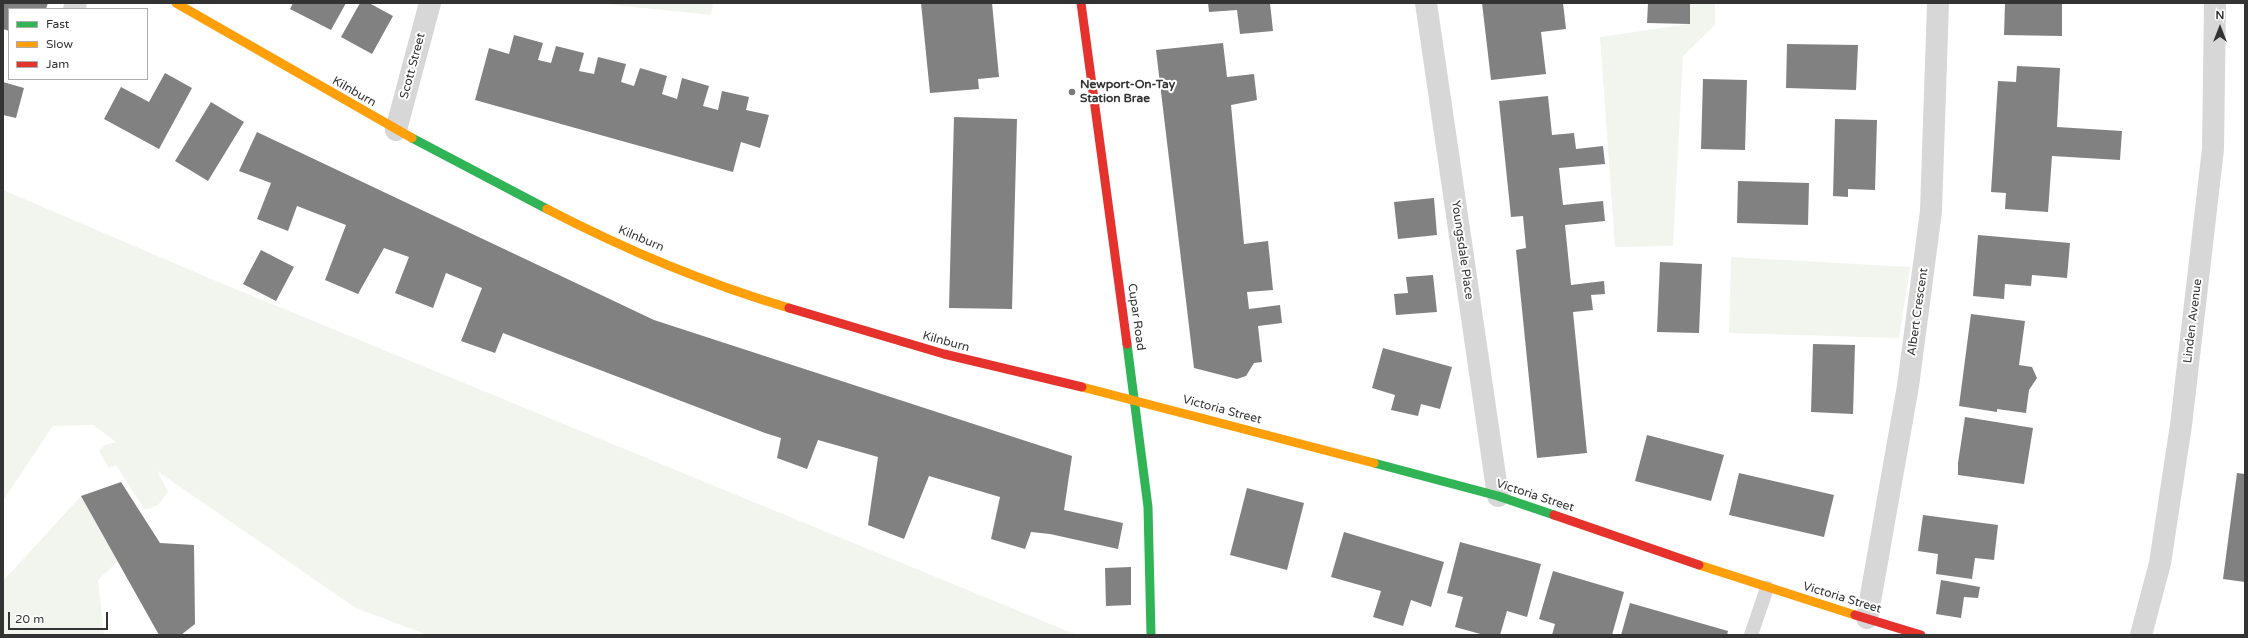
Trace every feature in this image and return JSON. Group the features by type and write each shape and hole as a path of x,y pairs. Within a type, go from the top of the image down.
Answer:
{"street":[{"name":"Kilnburn","path":"176,3 396,130 580,226 736,292 944,354 1135,400"},
{"name":"Scott Street","path":"396,130 430,3"},
{"name":"Cupar Road","path":"1081,3 1135,400 1148,507 1151,635"},
{"name":"Youngsdale Place","path":"1426,3 1498,496"},
{"name":"Albert Crescent","path":"1867,618 1908,386 1931,211 1938,3"},
{"name":"Linden Avenue","path":"2141,635 2160,563 2182,417 2213,149 2215,3"},
{"name":"Victoria Street","path":"1135,400 1498,496 1767,588 1921,635"}],"lane":[{"path":"1751,635 1767,588"}],"shaded area":[{"path":"595,3 713,3 711,15"},
{"path":"1690,3 1715,3 1715,25 1683,56 1673,246 1615,247 1600,37 1689,24"},
{"path":"3,190 216,281 1077,635 428,635 356,608 157,471 168,492 158,505 145,510 116,465 109,468 99,451 105,445 116,442 93,425 53,426 3,501"},
{"path":"1731,257 1910,267 1899,338 1729,333"},
{"path":"81,496 118,561 98,580 104,635 3,635 3,581"}],"building":[{"path":"3,3 48,3 46,8 8,8 8,31 3,29"},
{"path":"293,3 346,3 331,30 290,9"},
{"path":"360,3 369,3 393,16 372,54 341,37"},
{"path":"921,3 992,3 999,77 978,79 979,89 930,93"},
{"path":"1208,3 1270,3 1273,31 1240,34 1237,10 1209,12"},
{"path":"1482,3 1563,3 1566,29 1541,32 1546,74 1491,80"},
{"path":"1648,3 1690,3 1690,24 1647,23"},
{"path":"2005,3 2062,3 2062,36 2004,35"},
{"path":"514,35 543,43 538,60 551,63 556,46 584,53 579,71 594,74 598,57 626,64 621,82 634,86 640,68 667,76 662,94 677,99 682,78 709,86 703,106 718,110 722,91 749,97 746,110 769,115 760,148 741,142 733,172 475,100 489,48 509,54"},
{"path":"1223,43 1227,77 1254,74 1257,100 1231,105 1244,244 1268,241 1273,290 1247,292 1249,309 1280,305 1282,323 1258,326 1262,362 1254,363 1246,376 1237,379 1194,368 1156,50"},
{"path":"1787,44 1858,45 1856,90 1786,88"},
{"path":"2017,66 2060,68 2057,127 2122,131 2120,160 2052,156 2048,212 2005,209 2006,193 1991,192 1998,81 2016,82"},
{"path":"165,73 192,88 159,149 104,119 121,87 149,102"},
{"path":"1703,79 1747,80 1745,150 1701,149"},
{"path":"3,82 24,88 16,118 3,115"},
{"path":"1548,96 1552,135 1574,133 1576,149 1603,146 1605,164 1559,168 1563,205 1603,201 1605,221 1565,225 1571,285 1604,281 1605,294 1591,295 1593,310 1573,312 1587,453 1537,458 1516,250 1526,248 1523,216 1511,217 1499,101"},
{"path":"211,102 244,122 208,181 175,161"},
{"path":"954,117 1017,119 1012,309 949,308"},
{"path":"1835,119 1877,120 1875,190 1848,189 1848,197 1833,196"},
{"path":"257,132 654,320 1072,456 1064,510 1123,523 1118,549 1050,534 1031,532 1025,549 991,539 1000,497 929,476 904,539 868,525 878,457 818,440 807,469 777,458 781,438 503,333 495,353 461,341 482,288 446,273 433,308 395,293 409,257 384,248 358,294 325,280 346,225 297,206 288,231 257,219 271,183 239,171"},
{"path":"1738,181 1809,183 1808,225 1737,223"},
{"path":"1434,198 1437,235 1398,239 1394,202"},
{"path":"1978,235 2070,243 2067,278 2032,275 2031,286 2005,284 2004,299 1973,296"},
{"path":"261,250 294,267 276,301 243,284"},
{"path":"1660,262 1702,264 1699,333 1657,332"},
{"path":"1433,275 1437,312 1396,315 1394,294 1408,293 1406,277"},
{"path":"1971,314 2025,321 2019,365 2032,367 2037,378 2029,390 2026,413 1997,409 1997,412 1959,406"},
{"path":"1813,344 1855,345 1853,414 1811,412"},
{"path":"1383,348 1452,367 1440,409 1421,404 1418,416 1391,410 1395,395 1372,388"},
{"path":"1965,417 2033,428 2024,484 1958,475 1958,463"},
{"path":"1647,435 1724,455 1711,501 1635,481"},
{"path":"1739,473 1834,495 1824,537 1729,515"},
{"path":"2237,473 2245,474 2245,582 2223,579"},
{"path":"121,482 160,543 194,545 195,624 181,635 159,635 81,496"},
{"path":"1247,488 1304,503 1287,570 1230,555"},
{"path":"1923,515 1998,525 1994,560 1975,558 1972,579 1936,574 1938,554 1918,551"},
{"path":"1344,532 1444,562 1431,607 1411,600 1403,626 1373,617 1381,591 1331,577"},
{"path":"1460,542 1541,564 1527,617 1507,611 1500,635 1484,635 1455,627 1463,597 1447,593"},
{"path":"1131,567 1131,605 1106,606 1105,568"},
{"path":"1553,571 1624,592 1612,635 1552,635 1555,624 1539,619"},
{"path":"1941,580 1980,587 1978,598 1964,597 1961,618 1936,614"},
{"path":"1630,603 1728,631 1727,635 1621,635"}],"traffic: fast":[{"path":"412,138 547,209"},
{"path":"1127,344 1148,507 1151,635"},
{"path":"1374,463 1498,496 1554,515"}],"traffic: slow":[{"path":"176,3 412,138"},
{"path":"547,209 605,238 666,264 728,288 789,308"},
{"path":"1082,387 1374,463"},
{"path":"1699,565 1855,615"}],"traffic: jam":[{"path":"1081,3 1127,344"},
{"path":"789,308 944,354 1082,387"},
{"path":"1554,515 1699,565"},
{"path":"1855,615 1921,635"}],"place":[{"name":"Newport-On-Tay Station Brae","path":"1072,92"}]}
